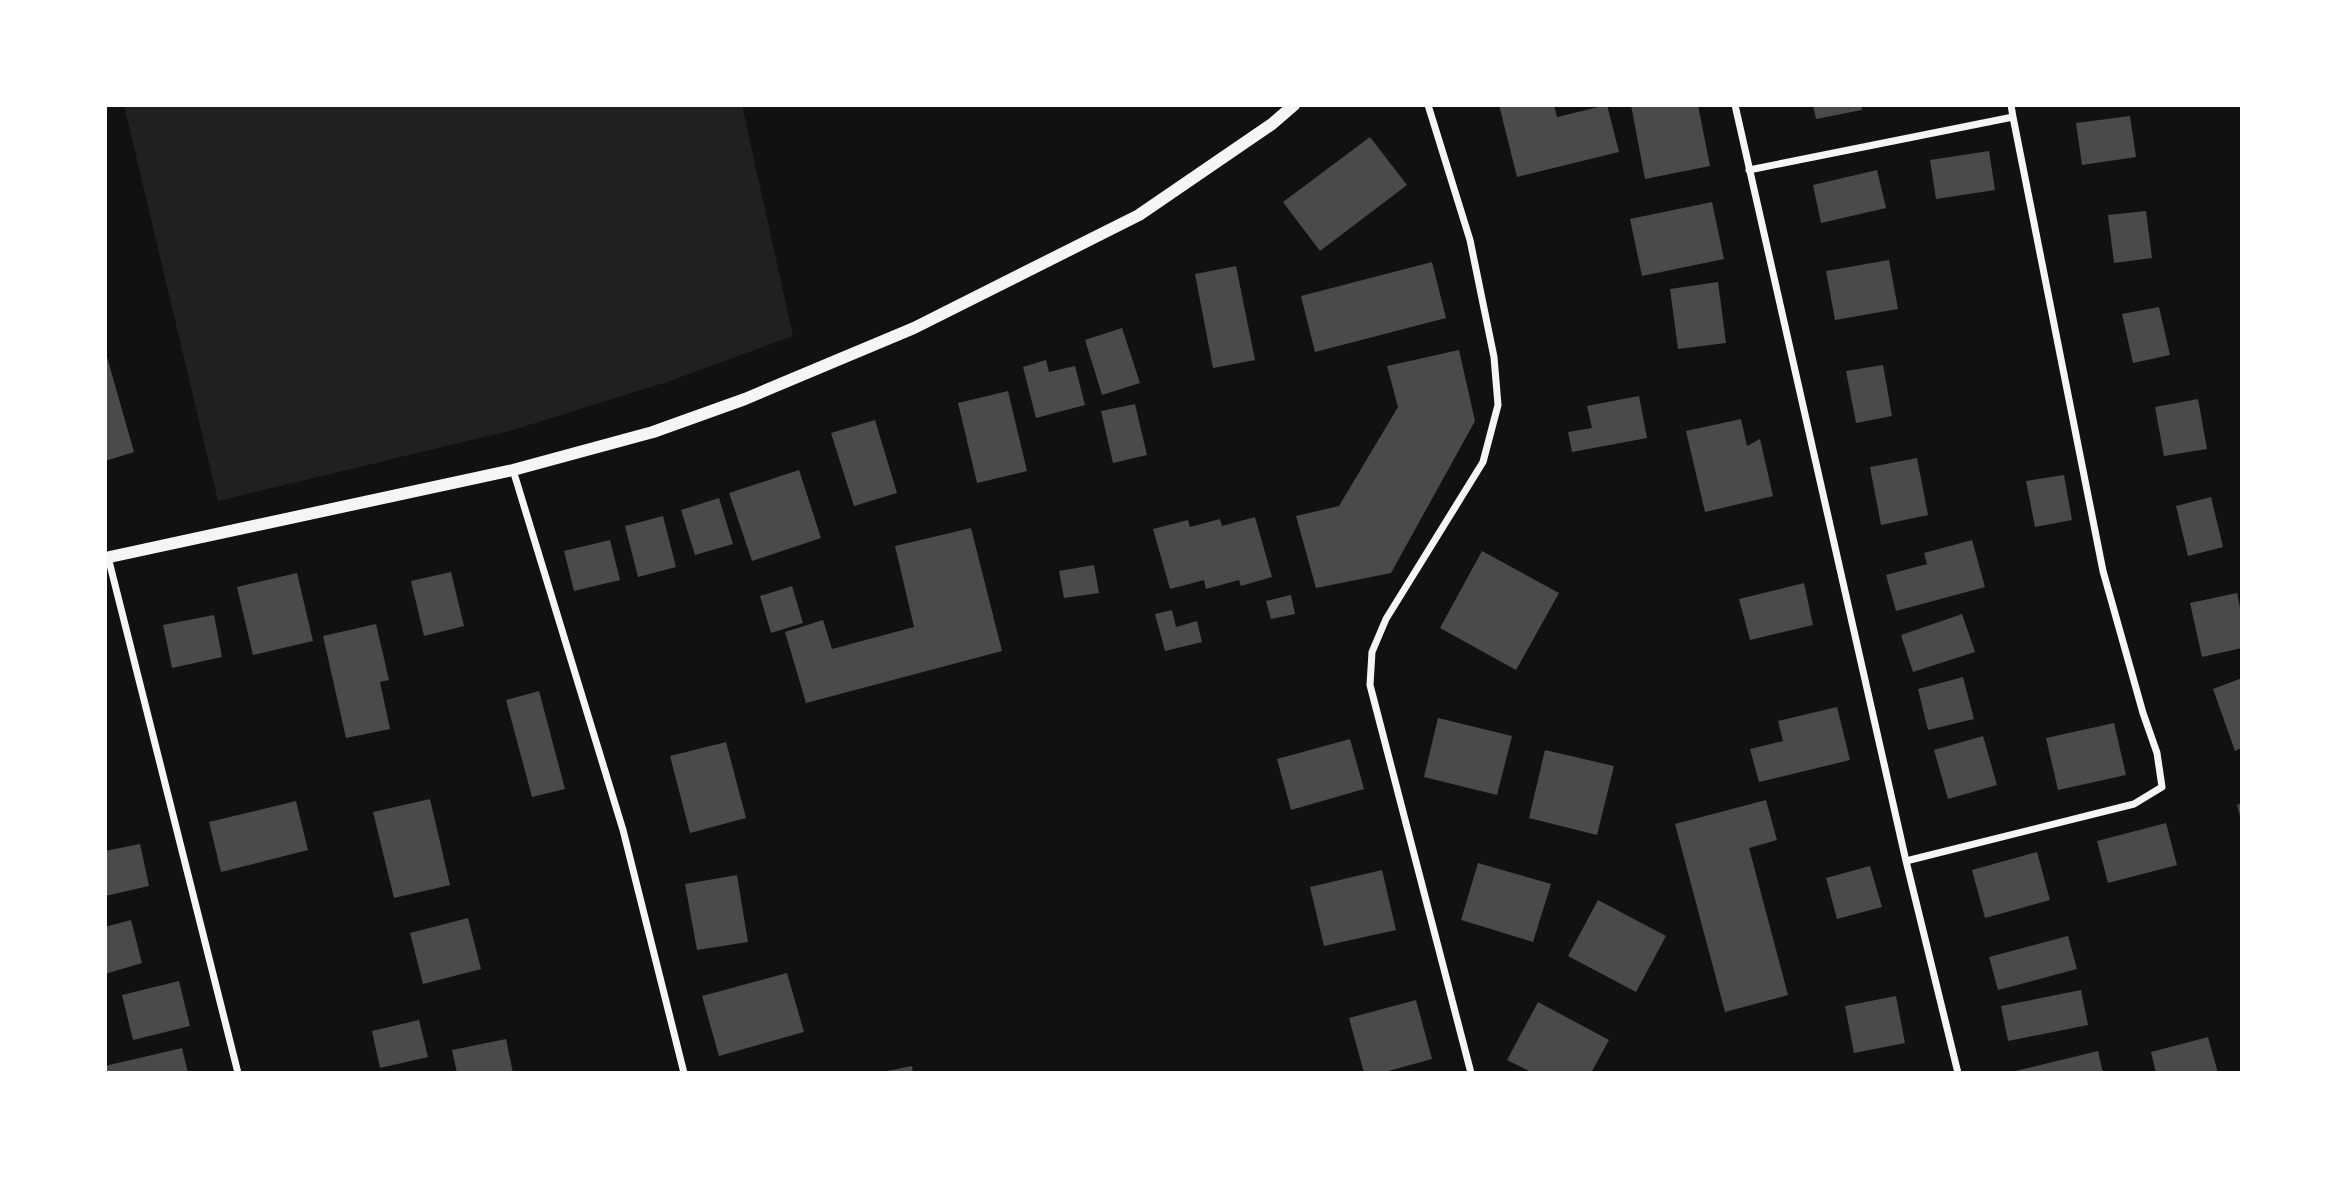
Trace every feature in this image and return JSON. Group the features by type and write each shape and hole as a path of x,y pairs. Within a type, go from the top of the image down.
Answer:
{"street":[{"path":"238,1073 106,558 513,470 653,432 800,377 914,328 1139,215 1272,124 1294,105"},
{"path":"1428,105 1470,240 1494,357 1498,405 1483,462 1386,619 1372,652 1370,685 1471,1073"},
{"path":"1735,105 1906,861 1958,1073"},
{"path":"1906,861 2134,804 2162,787 2157,753 2103,571 2011,105"},
{"path":"1749,170 2014,117"},
{"path":"513,470 623,830 684,1073"}],"shaded area":[{"path":"124,105 742,105 793,336 670,381 513,430 218,501"}],"building":[{"path":"1499,105 1554,105 1557,117 1607,105 1619,152 1517,177"},
{"path":"1631,105 1698,105 1710,166 1645,179"},
{"path":"1813,105 1861,105 1862,110 1816,119"},
{"path":"2130,116 2136,157 2082,165 2076,123"},
{"path":"1370,137 1407,185 1320,251 1283,202"},
{"path":"1989,151 1995,190 1936,199 1930,160"},
{"path":"1877,170 1886,208 1821,223 1813,185"},
{"path":"1712,202 1724,259 1642,276 1630,219"},
{"path":"2146,211 2152,258 2114,263 2108,215"},
{"path":"1889,260 1898,309 1835,320 1826,271"},
{"path":"1432,262 1446,318 1315,352 1301,296"},
{"path":"1236,266 1255,360 1213,368 1195,274"},
{"path":"1718,282 1726,343 1678,349 1670,289"},
{"path":"2159,307 2170,355 2133,363 2122,314"},
{"path":"1122,328 1140,383 1102,395 1085,340"},
{"path":"105,350 134,452 105,461"},
{"path":"1459,350 1475,421 1391,573 1316,588 1296,516 1339,506 1398,407 1387,366"},
{"path":"1046,360 1049,372 1075,366 1085,405 1036,418 1023,367"},
{"path":"1883,365 1892,416 1856,423 1846,371"},
{"path":"1008,391 1027,471 977,483 958,403"},
{"path":"1639,396 1647,438 1572,452 1568,432 1592,428 1587,406"},
{"path":"2198,399 2207,449 2164,456 2155,407"},
{"path":"1135,404 1147,455 1113,463 1101,411"},
{"path":"1741,419 1747,446 1760,439 1773,496 1705,512 1686,431"},
{"path":"875,420 897,493 854,506 831,433"},
{"path":"1917,458 1928,515 1881,525 1870,467"},
{"path":"799,470 821,538 752,561 729,493"},
{"path":"2064,475 2072,520 2035,527 2026,481"},
{"path":"2211,497 2223,547 2188,556 2176,506"},
{"path":"719,498 733,544 695,555 681,510"},
{"path":"663,516 676,567 638,577 625,526"},
{"path":"1255,517 1272,577 1241,586 1239,580 1206,589 1204,580 1170,589 1153,529 1188,520 1190,527 1220,519 1222,526"},
{"path":"971,528 1002,651 806,703 785,632 823,620 832,649 914,627 895,546"},
{"path":"610,540 620,580 574,591 564,551"},
{"path":"1972,540 1985,587 1896,611 1886,575 1927,564 1924,553"},
{"path":"1482,551 1559,593 1516,670 1440,628"},
{"path":"1094,565 1099,593 1064,598 1059,571"},
{"path":"451,572 464,626 424,636 411,581"},
{"path":"297,573 313,641 253,655 237,587"},
{"path":"1804,583 1813,625 1750,640 1739,599"},
{"path":"792,586 803,623 771,633 760,596"},
{"path":"2237,593 2242,617 2242,648 2202,657 2190,603"},
{"path":"1291,595 1295,614 1271,619 1266,601"},
{"path":"1172,610 1176,627 1197,621 1202,642 1165,651 1155,614"},
{"path":"1962,614 1975,652 1913,672 1901,635"},
{"path":"214,615 222,657 172,668 163,625"},
{"path":"376,624 389,680 380,682 390,729 346,738 323,636"},
{"path":"1963,677 1974,719 1928,730 1918,689"},
{"path":"2242,678 2242,748 2235,751 2213,689"},
{"path":"539,691 565,789 532,797 506,700"},
{"path":"1837,707 1850,760 1759,782 1750,749 1783,741 1778,721"},
{"path":"1438,718 1512,736 1497,795 1424,777"},
{"path":"2114,723 2126,775 2058,790 2046,738"},
{"path":"1983,736 1997,785 1948,799 1934,750"},
{"path":"1350,739 1364,789 1291,810 1277,759"},
{"path":"726,742 746,818 690,833 670,756"},
{"path":"1545,750 1614,766 1597,835 1529,818"},
{"path":"430,799 450,885 394,898 373,812"},
{"path":"1766,800 1777,840 1749,848 1788,995 1725,1012 1675,824"},
{"path":"296,801 308,850 221,872 209,822"},
{"path":"2242,803 2242,820 2241,820 2237,805"},
{"path":"2166,823 2177,865 2108,883 2097,841"},
{"path":"140,844 149,886 105,896 105,851"},
{"path":"2037,852 2050,900 1985,918 1972,870"},
{"path":"1478,863 1551,884 1533,942 1461,920"},
{"path":"1870,866 1882,907 1837,919 1826,878"},
{"path":"1382,870 1396,930 1324,946 1310,887"},
{"path":"737,875 748,942 697,950 685,884"},
{"path":"1598,900 1666,936 1636,992 1568,956"},
{"path":"468,918 481,969 423,984 410,933"},
{"path":"131,920 142,963 105,974 105,927"},
{"path":"2068,936 2077,969 1998,990 1989,957"},
{"path":"787,973 804,1032 719,1056 702,996"},
{"path":"179,981 190,1026 133,1040 122,995"},
{"path":"2081,990 2088,1025 2008,1041 2001,1006"},
{"path":"1896,996 1905,1043 1854,1053 1845,1006"},
{"path":"1416,1000 1432,1059 1381,1073 1364,1073 1349,1018"},
{"path":"1538,1002 1609,1040 1591,1073 1533,1073 1507,1060"},
{"path":"419,1020 428,1057 380,1068 372,1031"},
{"path":"2208,1037 2218,1073 2156,1073 2151,1052"},
{"path":"506,1039 513,1073 457,1073 452,1050"},
{"path":"182,1048 188,1073 105,1073 105,1066"},
{"path":"2098,1051 2103,1073 2011,1073 2011,1072"},
{"path":"912,1066 913,1073 882,1073 882,1072"}]}
